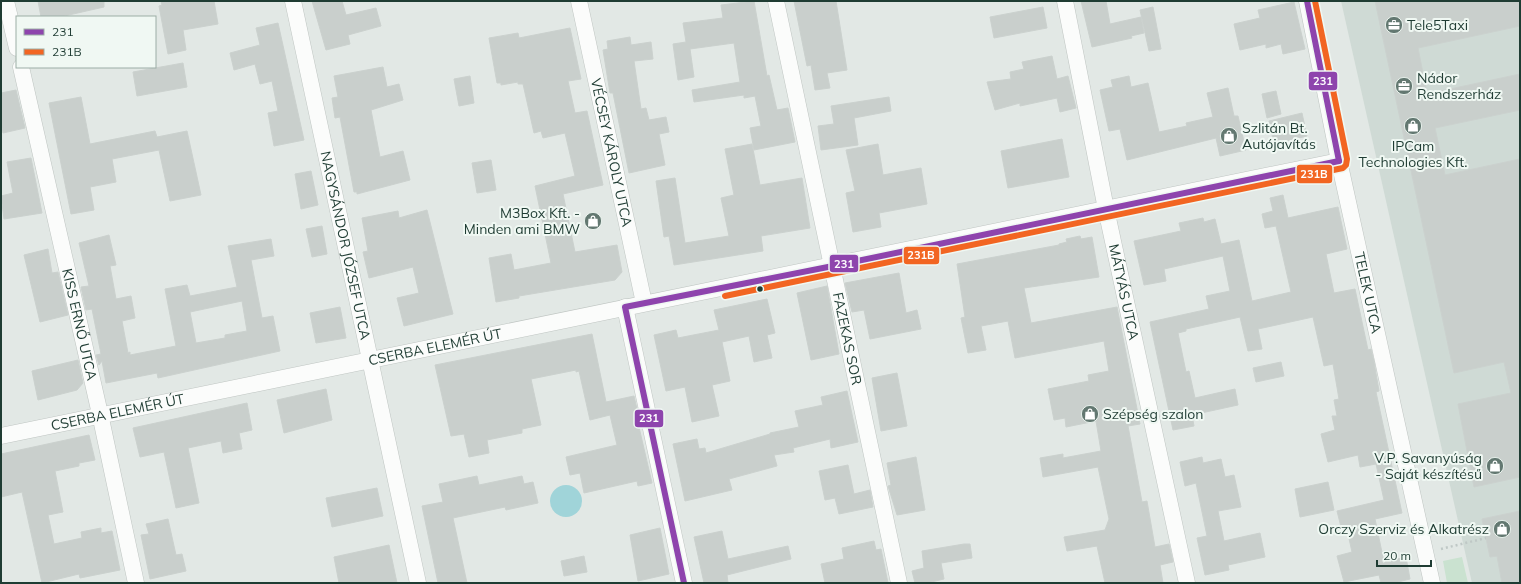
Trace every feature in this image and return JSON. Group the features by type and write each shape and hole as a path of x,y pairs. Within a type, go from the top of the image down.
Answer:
{"street":[{"path":"6,1 16,44"},
{"name":"NAGYSÁNDOR JÓZSEF UTCA","path":"293,1 418,583"},
{"name":"VÉCSEY KÁROLY UTCA","path":"579,1 644,303"},
{"name":"FAZEKAS SOR","path":"776,1 899,583"},
{"name":"MÁTYÁS UTCA","path":"1065,1 1106,209 1187,583"},
{"name":"TELEK UTCA","path":"1307,1 1339,161 1432,583"},
{"name":"KISS ERNŐ UTCA","path":"21,68 100,414 136,583"},
{"name":"CSERBA ELEMÉR ÚT","path":"1,436 100,414 833,266 1339,161"},
{"path":"625,307 684,583"}],"path":[{"path":"1425,553 1486,538"}],"shaded area":[{"path":"1341,1 1520,1 1520,583 1472,583"}],"green space":[{"path":"1462,557 1468,583 1447,583 1443,561"}],"water":[{"path":"566,485 572,486 579,492 582,501 581,507 575,514 566,517 560,516 553,510 550,501 551,495 557,488"}],"building":[{"path":"38,1 104,1 104,7 64,16 41,16"},
{"path":"161,1 214,1 218,24 183,30 186,50 168,54 159,6 162,5"},
{"path":"312,1 342,1 346,15 376,8 381,26 348,35 350,44 326,50"},
{"path":"754,1 767,76 769,75 777,110 788,108 795,142 754,150 750,128 761,126 755,96 744,98 744,95 694,102 692,90 740,82 734,43 690,49 694,77 678,80 673,44 686,42 683,23 723,18 721,5"},
{"path":"794,1 836,1 847,70 827,73 830,88 815,90 811,65 807,66"},
{"path":"1081,1 1106,1 1110,24 1141,17 1144,33 1131,36 1132,38 1092,47"},
{"path":"1375,1 1520,1 1520,26 1418,48 1427,94 1520,74 1520,110 1435,128 1445,175 1520,159 1520,477 1474,487 1458,404 1511,393 1504,362 1454,373"},
{"path":"1294,2 1305,49 1283,54 1281,44 1266,48 1266,44 1240,50 1234,24 1260,18 1258,10"},
{"path":"1043,7 1047,28 994,38 990,17"},
{"path":"1153,7 1161,49 1149,51 1140,10"},
{"path":"278,23 304,140 274,146 268,113 278,111 272,81 260,84 255,64 234,70 230,53 260,45 256,28"},
{"path":"570,28 581,79 568,81 575,113 587,111 603,185 563,194 575,252 617,245 622,272 615,280 519,296 519,298 496,302 489,258 511,254 514,270 551,263 535,186 575,176 565,133 543,138 541,131 534,133 523,84 518,84 518,82 501,85 501,83 497,83 489,38 518,33 519,38"},
{"path":"630,37 631,45 651,42 653,59 634,61 641,109 646,108 649,120 666,117 669,132 659,134 665,165 629,173 613,93 610,93 603,50 608,49 607,41"},
{"path":"1052,56 1057,79 1068,76 1076,108 1060,112 1057,98 1020,106 1020,103 995,110 987,82 1011,79 1010,72 1024,69 1022,62"},
{"path":"183,63 187,87 137,96 133,72"},
{"path":"383,67 387,87 399,84 403,100 371,110 380,157 403,151 410,180 357,194 357,192 354,192 340,117 335,118 332,98 338,97 334,76"},
{"path":"470,76 474,103 459,106 454,79"},
{"path":"1129,76 1131,87 1148,83 1159,132 1187,126 1186,123 1213,117 1207,93 1228,88 1234,116 1238,116 1246,150 1220,156 1216,138 1127,160 1120,129 1109,131 1100,90 1113,87 1111,80"},
{"path":"16,90 25,128 3,133 1,123 1,93"},
{"path":"1276,91 1281,114 1267,118 1262,94"},
{"path":"81,97 90,144 155,131 157,137 187,131 201,195 170,201 159,150 112,159 116,182 90,187 94,210 71,214 49,103"},
{"path":"889,97 891,111 854,118 858,145 821,150 818,126 834,124 831,106"},
{"path":"1302,113 1307,136 1274,144 1269,121"},
{"path":"1062,139 1069,177 1008,188 1001,151"},
{"path":"752,144 760,185 802,178 810,228 761,236 763,251 674,265 669,236 664,237 656,181 675,178 685,243 729,236 721,198 734,195 725,149"},
{"path":"878,144 883,175 921,168 927,204 879,213 881,227 853,232 846,193 855,191 846,150"},
{"path":"31,158 42,213 4,219 1,196 13,193 7,162"},
{"path":"491,160 496,190 477,193 472,163"},
{"path":"311,171 318,205 301,209 295,174"},
{"path":"1283,195 1288,218 1338,207 1347,249 1326,254 1334,293 1355,289 1368,350 1371,349 1374,362 1379,391 1376,392 1402,513 1375,519 1384,562 1406,557 1410,579 1394,583 1381,583 1379,575 1344,582 1337,556 1352,552 1346,525 1341,527 1337,511 1384,500 1376,464 1360,467 1358,455 1328,462 1321,434 1335,430 1332,416 1337,416 1334,400 1339,399 1333,364 1324,366 1313,317 1258,329 1262,349 1248,351 1240,317 1186,329 1186,331 1178,333 1186,372 1189,371 1195,398 1235,389 1238,405 1192,415 1194,426 1173,430 1150,322 1209,309 1206,296 1230,291 1223,256 1164,269 1166,281 1144,285 1134,241 1181,231 1179,223 1203,218 1204,222 1215,219 1221,244 1239,240 1252,301 1291,292 1276,226 1265,228 1262,214 1273,211 1270,198"},
{"path":"427,210 453,314 404,326 397,298 419,293 413,267 369,278 363,252 368,251 362,218 398,211 399,218"},
{"path":"322,226 327,254 312,257 306,229"},
{"path":"109,235 116,265 110,266 116,299 131,296 135,318 122,321 128,353 130,352 130,355 176,346 165,289 187,285 190,296 237,287 228,246 271,239 274,256 251,260 262,318 273,316 280,351 158,378 157,373 106,383 102,361 99,365 96,355 101,354 92,309 86,310 81,287 89,286 79,243","holes":["242,301 247,331 225,335 225,338 196,343 190,312"]},
{"path":"1080,236 1081,239 1092,237 1099,277 1024,288 1031,323 1117,307 1140,424 1128,426 1142,502 1147,501 1155,547 1169,544 1173,562 1160,565 1163,583 1105,583 1097,546 1067,551 1064,537 1105,530 1109,519 1098,467 1043,477 1040,458 1063,454 1063,458 1101,451 1096,421 1066,427 1065,418 1054,420 1048,389 1089,381 1088,375 1109,371 1104,341 1015,358 1008,321 981,326 986,350 968,353 961,318 965,317 957,264 1059,245 1067,242 1066,239"},
{"path":"48,249 52,273 58,272 68,315 40,322 24,255"},
{"path":"899,273 906,313 917,310 921,329 870,339 864,310 852,312 845,283"},
{"path":"827,286 839,354 811,360 797,293"},
{"path":"767,299 775,333 767,335 772,358 754,362 749,336 722,342 730,381 712,385 719,416 692,422 685,387 666,391 654,335 676,330 678,338 719,330 714,310"},
{"path":"340,307 346,338 316,343 310,313"},
{"path":"592,334 606,402 634,396 637,409 635,410 652,483 638,486 637,481 584,493 580,473 570,475 566,457 617,445 610,415 590,420 579,371 576,372 576,370 531,379 541,425 522,429 522,433 487,440 489,453 469,457 464,434 451,436 435,365"},
{"path":"78,360 83,383 77,390 38,400 32,371"},
{"path":"1281,362 1284,376 1256,382 1253,368"},
{"path":"897,373 907,426 881,431 872,378"},
{"path":"326,389 332,420 284,433 277,400"},
{"path":"847,391 858,442 831,448 830,439 793,448 794,452 774,455 777,466 729,479 732,490 685,501 673,444 697,439 699,449 705,448 706,453 770,433 799,427 795,411 823,405 821,397"},
{"path":"247,403 252,430 239,433 242,449 223,453 221,441 188,448 199,503 176,508 164,452 140,457 133,428"},
{"path":"89,435 95,460 79,463 79,466 55,471 63,512 48,515 54,544 82,538 81,532 101,528 101,533 112,531 120,570 80,578 79,574 42,583 22,492 1,497 1,454"},
{"path":"916,457 925,510 897,515 888,486 891,485 887,463"},
{"path":"1202,457 1203,463 1221,459 1225,477 1234,475 1241,507 1218,511 1224,541 1260,533 1265,557 1228,565 1229,570 1205,575 1197,538 1207,536 1196,483 1185,486 1180,462"},
{"path":"848,465 854,494 870,490 873,507 839,514 835,498 825,500 819,471"},
{"path":"477,476 479,485 522,476 524,484 533,482 538,503 506,510 505,507 453,518 467,583 438,583 422,506 443,502 439,484"},
{"path":"1328,482 1334,510 1300,517 1295,489"},
{"path":"377,488 383,516 332,527 326,498"},
{"name":"Orczy Szerviz és Alkatrész","path":"1520,511 1520,583 1502,583 1497,556 1490,557 1482,519"},
{"path":"168,519 176,555 182,554 186,571 150,579 141,535 149,534 146,524"},
{"path":"660,528 669,574 638,581 630,535"},
{"path":"722,531 728,559 788,546 791,559 727,575 728,583 704,583 694,537"},
{"path":"874,541 876,550 881,549 888,583 825,583 821,564 844,559 842,548"},
{"path":"970,544 972,558 941,563 944,579 927,583 915,583 912,571 924,568 922,551"},
{"path":"389,545 397,583 339,583 334,557"},
{"path":"584,556 587,572 564,576 561,561"}],"transit line":[{"name":"231","path":"1307,1 1339,161"},
{"name":"231B","path":"725,296 1343,168 1346,165 1347,159 1315,1"},
{"name":"231","path":"684,583 625,307 833,266 1339,161"}],"place":[{"name":"Tele5Taxi","path":"1394,25"},
{"name":"Nádor Rendszerház","path":"1404,86"},
{"name":"IPCam Technologies Kft.","path":"1413,126"},
{"name":"Szlitán Bt. Autójavítás","path":"1229,136"},
{"name":"M3Box Kft. - Minden ami BMW","path":"593,221"},
{"name":"Szépség szalon","path":"1090,414"},
{"name":"V.P. Savanyúság - Saját készítésű","path":"1495,466"},
{"name":"Orczy Szerviz és Alkatrész","path":"1502,529"}]}
